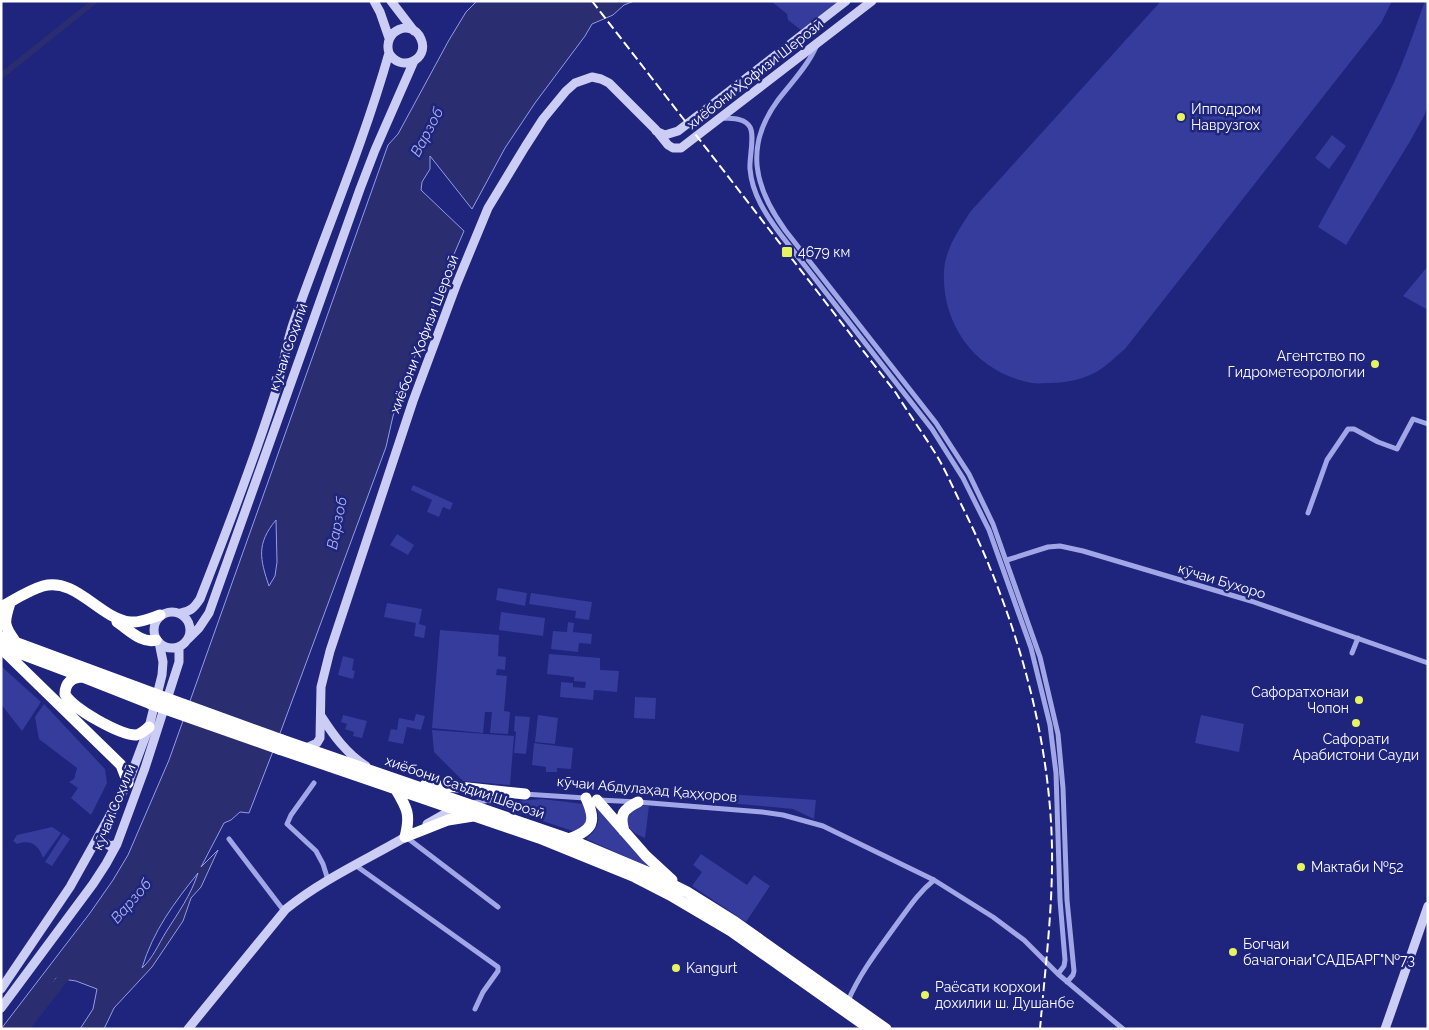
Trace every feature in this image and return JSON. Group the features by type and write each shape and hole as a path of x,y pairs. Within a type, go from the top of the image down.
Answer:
{"highway":[{"path":"15,642 6,629 4,620 5,605 43,586 57,585 70,589 105,611 120,619 131,622 160,615"},
{"path":"105,611 141,638 150,642 158,641"},
{"name":"хиёбони Саъдии Шерозӣ","path":"1,637 153,699"},
{"path":"1,647 121,764 128,783"},
{"name":"хиёбони Саъдии Шерозӣ","path":"1,647 370,775 415,785 569,839 646,871 687,892 735,922 886,1029"},
{"path":"83,677 76,677 66,685 64,694 71,703 119,731 134,735 150,727"},
{"name":"хиёбони Саъдии Шерозӣ","path":"281,744 306,748 370,775 394,788 587,857 670,895 731,931 870,1029"},
{"path":"415,785 454,786 525,794"},
{"path":"394,788 405,804 409,820 405,837"},
{"path":"591,799 664,873 687,892"},
{"path":"569,839 580,835 590,826 593,819 591,799"},
{"path":"625,833 621,820 623,812 630,805 638,802"},
{"path":"405,837 448,820 476,816"}],"main road":[{"name":"кӯчаи Соҳилӣ","path":"181,613 189,612 200,600 224,538 275,395 285,348 292,327 375,102 389,53 387,45 389,38 374,1"},
{"name":"кӯчаи Соҳилӣ","path":"188,639 200,628 208,613 374,150 414,61 421,53 423,46 419,36 391,1"},
{"name":"хиёбони Ҳофизи Шерозӣ","path":"656,130 665,135 678,131 846,1"},
{"name":"хиёбони Ҳофизи Шерозӣ","path":"306,748 317,743 320,738 320,695 326,664 385,482 457,283 488,208 543,120 575,83 592,77 600,78 609,83 656,130 668,145 681,148 872,1"},
{"path":"389,38 400,29 407,28 414,31"},
{"path":"810,28 819,42"},
{"path":"389,53 393,59 399,62 414,61"},
{"path":"344,184 360,189"},
{"path":"167,612 181,613 188,620 191,630 188,639 179,647 168,648 158,641 154,635 154,624 160,615 167,612"},
{"name":"кӯчаи Соҳилӣ","path":"1,989 79,870 128,783 150,727 162,675 162,662 158,641"},
{"name":"кӯчаи Соҳилӣ","path":"1,1008 93,884 117,844 179,662 179,647"},
{"path":"321,716 341,746 370,775"},
{"name":"кӯчаи Абдулаҳад Қаҳҳоров","path":"188,1029 284,912 298,899 454,808 467,804"},
{"path":"100,833 101,840 110,846 117,844"},
{"path":"79,870 81,879 86,884 93,884"},
{"path":"1385,1029 1428,906"}],"street":[{"path":"819,42 810,59 772,109 762,132 756,159 759,179 766,199 781,224 931,415 958,455 987,509 1007,560 1043,665 1060,743 1067,900 1074,971 1067,982"},
{"path":"721,118 742,120 750,127 752,138 750,167 752,183 757,197 776,229 939,438 973,496 1001,563 1036,666 1049,717 1056,763 1060,900 1065,957 1064,966 1058,974"},
{"path":"809,272 814,267"},
{"path":"866,343 870,339"},
{"path":"1308,513 1323,468 1334,448 1348,429 1352,428 1378,442 1397,449 1413,419 1428,424"},
{"name":"кӯчаи Бухоро","path":"1007,560 1048,547 1060,546 1070,548 1220,591 1428,663"},
{"path":"1352,653 1358,638"},
{"path":"314,783 291,815 287,824 316,851 323,864 328,881"},
{"name":"кӯчаи Абдулаҳад Қаҳҳоров","path":"467,804 525,794 783,814 823,826 934,880 993,917 1020,937 1058,974 1123,1029"},
{"path":"405,837 498,907"},
{"path":"229,839 284,912"},
{"path":"355,865 498,967 498,971 483,992 475,1009"},
{"path":"848,1002 857,980 874,955 922,890 934,880"}],"shaded area":[{"path":"771,1 839,1 801,30 788,20 787,14"},
{"name":"Ипподром Наврузгох","path":"1161,1 1392,1 1381,23 1125,349 1098,371 1075,380 1057,383 1032,383 1012,378 994,369 979,357 966,343 956,327 949,309 945,290 944,270 950,246 971,211"},
{"path":"1425,1 1428,1 1428,106 1409,143 1346,245 1318,227 1390,91"},
{"path":"1332,135 1346,146 1329,169 1315,158"},
{"path":"1428,266 1428,310 1403,296"},
{"path":"413,485 453,503 450,510 443,507 439,517 427,512 432,500 411,490"},
{"path":"397,534 414,545 408,555 390,545"},
{"path":"498,588 527,593 525,606 496,600"},
{"path":"531,593 592,602 589,620 575,618 576,611 529,604"},
{"path":"387,603 422,609 419,624 426,626 424,638 414,636 416,623 384,617"},
{"path":"501,612 545,618 543,636 499,630"},
{"path":"568,622 574,623 573,632 592,634 591,644 579,643 578,652 551,649 553,631 567,632"},
{"path":"440,630 499,635 498,656 506,657 505,670 497,669 496,675 507,676 504,711 510,712 508,734 490,733 492,712 485,712 483,733 432,728"},
{"path":"549,654 600,658 600,670 619,671 617,692 594,690 593,700 560,697 561,682 573,683 573,687 585,688 586,682 574,681 574,677 547,674"},
{"path":"343,656 354,659 352,670 355,671 353,679 338,675"},
{"path":"1,666 41,702 22,731 1,704"},
{"path":"635,697 656,698 655,719 634,718"},
{"path":"44,704 105,769 107,783 91,815 71,798 78,788 69,782 74,779 77,768 39,739 35,717"},
{"path":"416,714 425,716 421,730 407,727 403,744 388,741 391,729 397,730 399,718 414,721"},
{"path":"343,715 367,721 362,738 353,736 354,732 345,729 347,724 341,722"},
{"path":"538,715 558,718 555,744 535,742"},
{"path":"1201,715 1244,724 1239,752 1195,743"},
{"path":"515,716 530,717 526,754 514,753"},
{"path":"432,730 514,736 510,785 463,781 434,752"},
{"path":"534,743 573,748 571,769 557,768 557,772 546,772 546,767 532,765"},
{"path":"698,792 816,800 814,819 793,809 697,800"},
{"path":"543,799 587,806 587,824 576,832 487,803"},
{"path":"641,805 649,806 645,838 631,829 626,815"},
{"path":"596,807 656,870 586,839 597,825"},
{"path":"52,827 61,833 43,858 33,844 26,842 17,844 13,841 17,835"},
{"path":"63,834 70,839 52,866 45,862"},
{"path":"701,854 747,885 754,875 770,886 746,922 692,886 702,872 693,865"}],"water":[{"path":"477,1 634,1 624,5 613,15 592,24 505,148 472,209 430,156 430,169 422,182 421,190 464,231 442,282 393,416 386,447 249,813 240,812 224,823 201,867 218,850 201,887 191,898 183,921 152,967 114,1008 104,1029 80,1029 93,1009 97,989 76,981 56,978 27,1029 1,1029 90,913 128,855 169,760 388,145 398,134 466,12","holes":["276,520 277,562 275,576 269,586 263,568 262,552 265,537","198,873 184,904 152,956 142,968 152,942 165,918"]}],"waterway":[{"path":"1,76 95,1"},
{"name":"Варзоб","path":"23,1029 71,968"}],"railway":[{"path":"592,1 896,393 940,462 980,544 1012,627 1025,671 1036,715 1050,804 1052,871 1040,1029"}],"place":[{"name":"Ипподром Наврузгох","path":"1181,117"},
{"name":"4679 км","path":"787,252"},
{"name":"Агентство по Гидрометеорологии","path":"1375,364"},
{"name":"Сафоратхонаи Чопон","path":"1359,700"},
{"name":"Сафорати Арабистони Сауди","path":"1356,723"},
{"name":"Мактаби №52","path":"1301,867"},
{"name":"Богчаи бачагонаи\"САДБАРГ\"№73","path":"1233,952"},
{"name":"Kangurt","path":"676,968"},
{"name":"Раёсати корхои дохилии ш. Душанбе","path":"925,995"}]}
